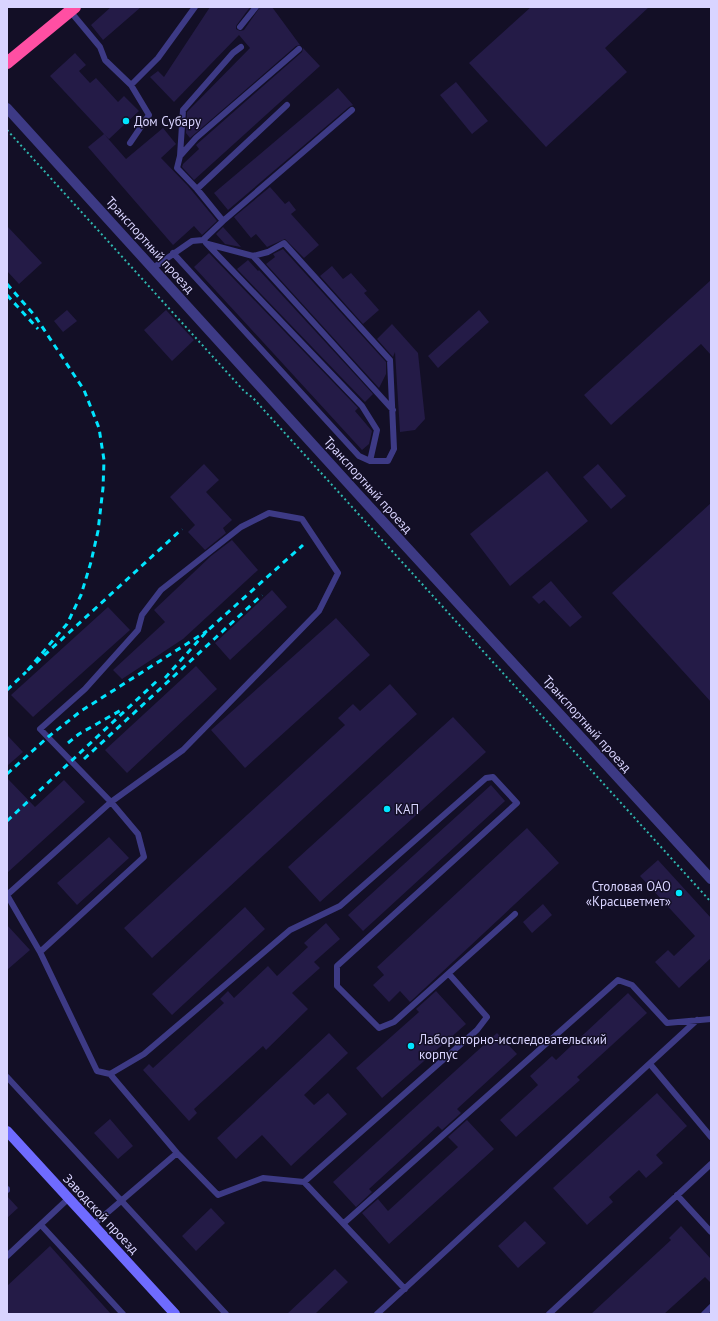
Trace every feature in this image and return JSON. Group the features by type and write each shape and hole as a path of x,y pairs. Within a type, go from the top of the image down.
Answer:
{"highway":[{"path":"7,64 73,9"}],"street":[{"name":"Транспортный проезд","path":"7,108 356,492 711,879"},
{"name":"Заводской проезд","path":"7,1131 175,1314"}],"lane":[{"path":"131,85 158,58 195,7"},
{"path":"240,27 256,7"},
{"path":"73,9 100,47 105,60 131,85 150,115 130,143"},
{"path":"224,221 177,168 180,156 183,110 233,53 241,47"},
{"path":"180,156 196,138 299,49"},
{"path":"197,189 288,104"},
{"path":"205,241 224,221 352,110"},
{"path":"153,268 192,241 205,241 253,256 393,410"},
{"path":"205,241 362,406 377,430 370,461"},
{"path":"173,253 359,456 370,461 388,461 394,449 390,360 284,243 268,252 253,256"},
{"path":"40,952 144,857 138,834 111,802 40,729 85,689 138,630 142,615 161,590 241,527 269,514 302,519 338,573 319,611 183,750 111,802 7,895 40,952 97,1071 110,1074 177,1153 218,1195 263,1178 304,1182 405,1289"},
{"path":"110,1074 144,1054 290,930 340,906 486,778 493,777 517,804 337,966 337,986 379,1028 394,1022 515,914"},
{"path":"304,1182 477,1030 487,1016 449,974"},
{"path":"344,1223 618,980 632,985 667,1023 711,1019"},
{"path":"377,1314 698,1020"},
{"path":"650,1064 711,1136"},
{"path":"7,1077 226,1314"},
{"path":"93,1225 121,1199 177,1153"},
{"path":"549,1314 711,1164"},
{"path":"677,1195 711,1232"},
{"path":"7,1256 68,1198"},
{"path":"40,1225 123,1314"},
{"path":"704,1314 711,1307"}],"path":[{"path":"7,130 244,391 254,398 711,902"}],"building":[{"path":"111,7 141,7 103,40 91,25"},
{"path":"210,7 250,7 236,26 236,29 240,31 244,30 260,7 272,7 300,45 296,46 190,138 186,133 187,112 250,48 239,35 174,102 150,77 158,71 164,77"},
{"path":"531,7 649,7 605,48 627,72 546,147 469,63"},
{"path":"303,48 320,66 194,180 182,167 183,164 199,149 196,145 302,52"},
{"path":"75,53 86,65 79,71 90,83 96,78 118,102 124,96 139,111 109,139 50,76"},
{"path":"456,82 488,121 472,134 440,95"},
{"path":"338,88 353,105 228,210 214,193"},
{"path":"163,128 176,144 161,158 188,186 217,221 202,235 194,226 173,245 88,147 104,134 126,159"},
{"path":"270,187 285,204 289,201 296,210 291,214 319,245 304,258 285,239 267,247 256,234 251,238 234,217"},
{"path":"7,226 42,263 19,284 7,271"},
{"path":"223,227 241,247 225,244 216,234"},
{"path":"283,249 386,362 386,374 379,388 266,264 275,257 273,254"},
{"path":"209,253 358,408 355,411 372,431 369,444 362,450 194,267"},
{"path":"248,260 258,271 259,270 373,394 365,402 237,269"},
{"path":"332,266 343,279 351,273 367,291 364,293 379,310 363,324 320,276"},
{"path":"711,280 711,355 701,344 611,425 584,395"},
{"path":"67,310 77,321 63,332 54,321"},
{"path":"166,310 194,340 172,361 144,330"},
{"path":"479,310 489,322 438,368 428,356"},
{"path":"392,324 418,353 425,419 415,430 400,432 395,352 393,357 377,339"},
{"path":"204,464 219,480 206,492 232,520 223,528 226,533 205,550 188,532 195,525 170,497"},
{"path":"598,464 626,496 611,509 583,477"},
{"path":"547,471 588,521 510,586 470,534"},
{"path":"711,503 711,702 612,593"},
{"path":"232,540 258,570 183,639 122,679 113,670 165,622 154,610 211,556"},
{"path":"551,581 582,617 570,627 544,600 539,604 532,597"},
{"path":"272,590 287,607 230,660 215,643"},
{"path":"108,607 130,630 33,717 11,695"},
{"path":"336,618 370,655 245,768 211,730"},
{"path":"196,666 217,689 127,773 105,750"},
{"path":"390,684 417,714 152,958 124,928 345,725 338,718 353,704 360,711"},
{"name":"КАП","path":"453,717 486,752 320,902 288,867"},
{"path":"7,735 23,752 7,766"},
{"path":"7,778 35,807 64,780 85,802 7,873"},
{"path":"491,785 505,801 363,931 348,915"},
{"path":"527,828 559,863 410,1002 400,991 389,1002 373,985 384,975 377,967"},
{"path":"109,837 129,858 77,905 57,883"},
{"path":"658,860 711,918 711,958 679,988 655,962 668,950 674,956 695,936 640,876"},
{"path":"543,904 552,915 532,933 523,922"},
{"path":"245,907 265,929 172,1015 152,994"},
{"path":"326,923 340,939 314,962 320,968 292,993 308,1009 266,1050 263,1046 194,1109 197,1113 189,1121 143,1070 149,1064 153,1068 224,1003 220,999 228,991 234,998 268,966 277,976 308,947 304,943"},
{"path":"7,925 30,950 7,970"},
{"name":"Лабораторно-исследовательский корпус","path":"436,991 466,1024 382,1098 356,1068 419,1012 416,1009"},
{"path":"628,993 647,1013 577,1077 580,1080 516,1137 500,1120 538,1085 530,1076 552,1056 556,1060"},
{"path":"329,1033 348,1053 304,1095 314,1105 328,1093 347,1114 291,1166 262,1135 236,1159 217,1138"},
{"path":"497,1033 517,1054 457,1109 461,1113 442,1130 438,1126 369,1189 372,1192 356,1207 333,1182"},
{"path":"657,1093 687,1126 656,1155 663,1163 646,1178 639,1170 609,1197 613,1202 587,1225 553,1188"},
{"path":"110,1119 133,1146 118,1159 94,1133"},
{"path":"467,1120 494,1149 389,1244 362,1213 378,1199 388,1211 458,1147 448,1137"},
{"path":"7,1196 18,1208 7,1218"},
{"path":"211,1208 225,1223 196,1251 182,1236"},
{"path":"525,1221 546,1243 518,1268 498,1246"},
{"path":"681,1226 711,1259 711,1283 705,1277 664,1314 591,1314 671,1240 669,1238"},
{"path":"50,1246 111,1314 7,1314 7,1286"},
{"path":"335,1269 348,1282 315,1314 287,1314"}],"railway":[{"path":"7,284 35,316 84,390 99,428 104,460 103,488 98,531 81,595 67,624 26,672 182,529"},
{"path":"7,295 38,329"},
{"path":"165,678 207,631 303,545"},
{"path":"84,759 262,595"},
{"path":"7,774 48,737 81,711 207,631"},
{"path":"7,690 26,672"},
{"path":"7,821 158,680"},
{"path":"68,743 79,734 123,709"}],"place":[{"name":"Дом Субару","path":"126,121"},
{"name":"КАП","path":"387,809"},
{"name":"Столовая ОАО «Красцветмет»","path":"679,893"},
{"name":"Лабораторно-исследовательский корпус","path":"411,1046"}]}
